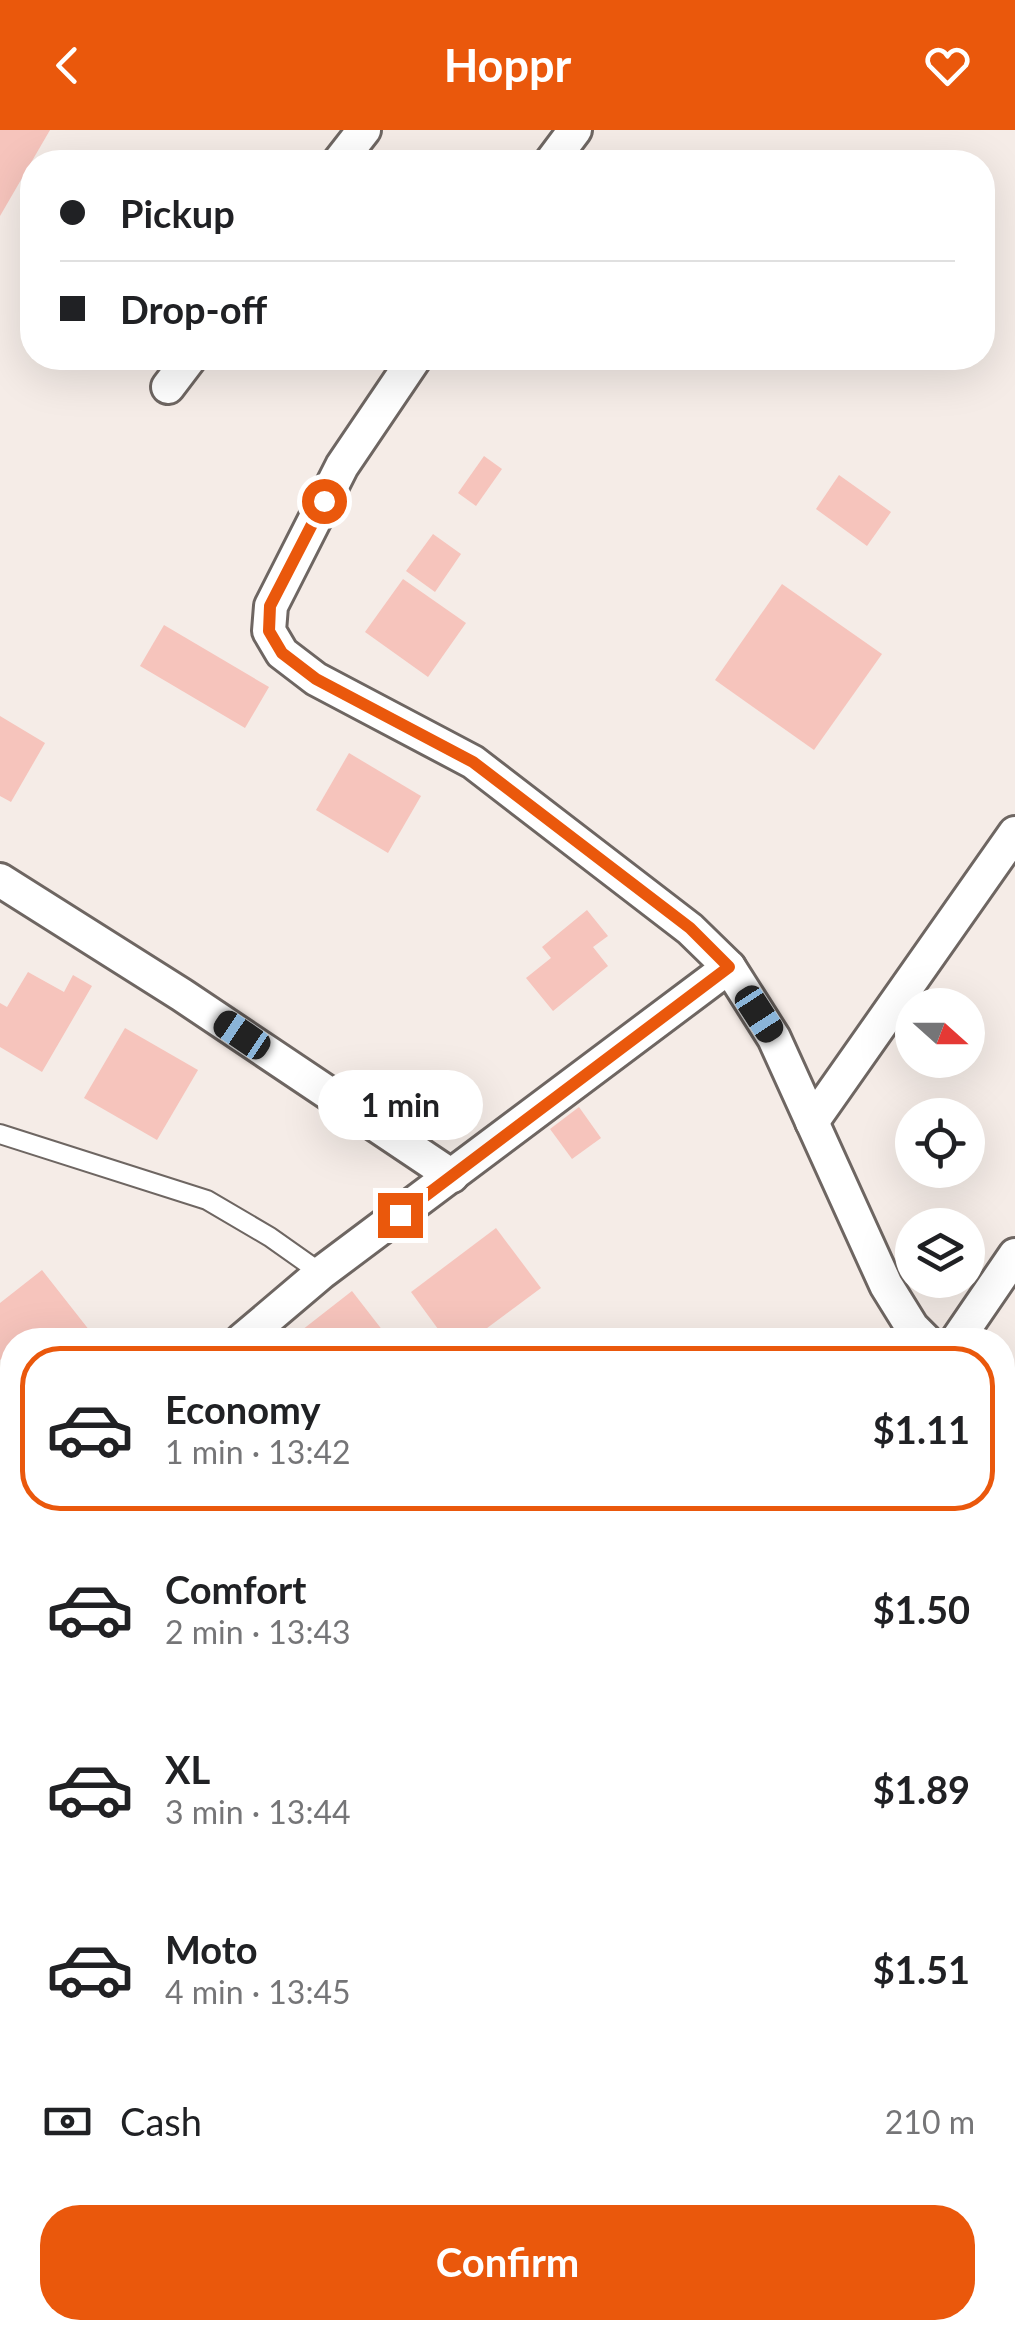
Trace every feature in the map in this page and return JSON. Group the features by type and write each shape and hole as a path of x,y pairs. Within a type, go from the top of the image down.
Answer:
{"street":[{"path":"348,150 364,130"},
{"path":"168,387 181,370"},
{"path":"406,370 342,466 270,606 269,631 282,653 316,679 473,762 690,928 729,967 774,1038 886,1285 913,1328"},
{"path":"812,1122 1015,833"},
{"path":"0,880 182,995 452,1176"},
{"path":"256,1328 321,1273 729,967"},
{"path":"965,1328 1015,1255"}],"lane":[{"path":"0,1134 208,1200 321,1273"}],"building":[{"path":"0,130 50,130 38,150 20,150 20,182 0,216"},
{"path":"484,456 502,469 476,506 458,493"},
{"path":"839,475 891,512 867,546 816,509"},
{"path":"433,534 461,554 435,592 406,571"},
{"path":"403,579 466,623 428,677 365,632"},
{"path":"782,584 882,654 814,750 715,680"},
{"path":"164,625 269,687 245,728 140,666"},
{"path":"0,716 45,743 11,802 0,796"},
{"path":"349,753 421,796 388,853 316,810"},
{"path":"587,910 608,936 593,947 608,966 553,1011 526,978 551,958 542,947"},
{"path":"28,972 64,992 73,975 92,986 42,1072 0,1047 0,1003 7,1007"},
{"path":"125,1028 198,1070 157,1140 84,1098"},
{"path":"579,1107 601,1138 572,1159 550,1129"},
{"path":"496,1228 541,1288 487,1328 437,1328 411,1292"},
{"path":"42,1270 88,1328 0,1328 0,1303"},
{"path":"352,1291 381,1328 305,1328"}],"route":[{"path":"324,501 270,606 269,631 282,653 316,679 473,762 690,928 729,967 400,1215"}]}
